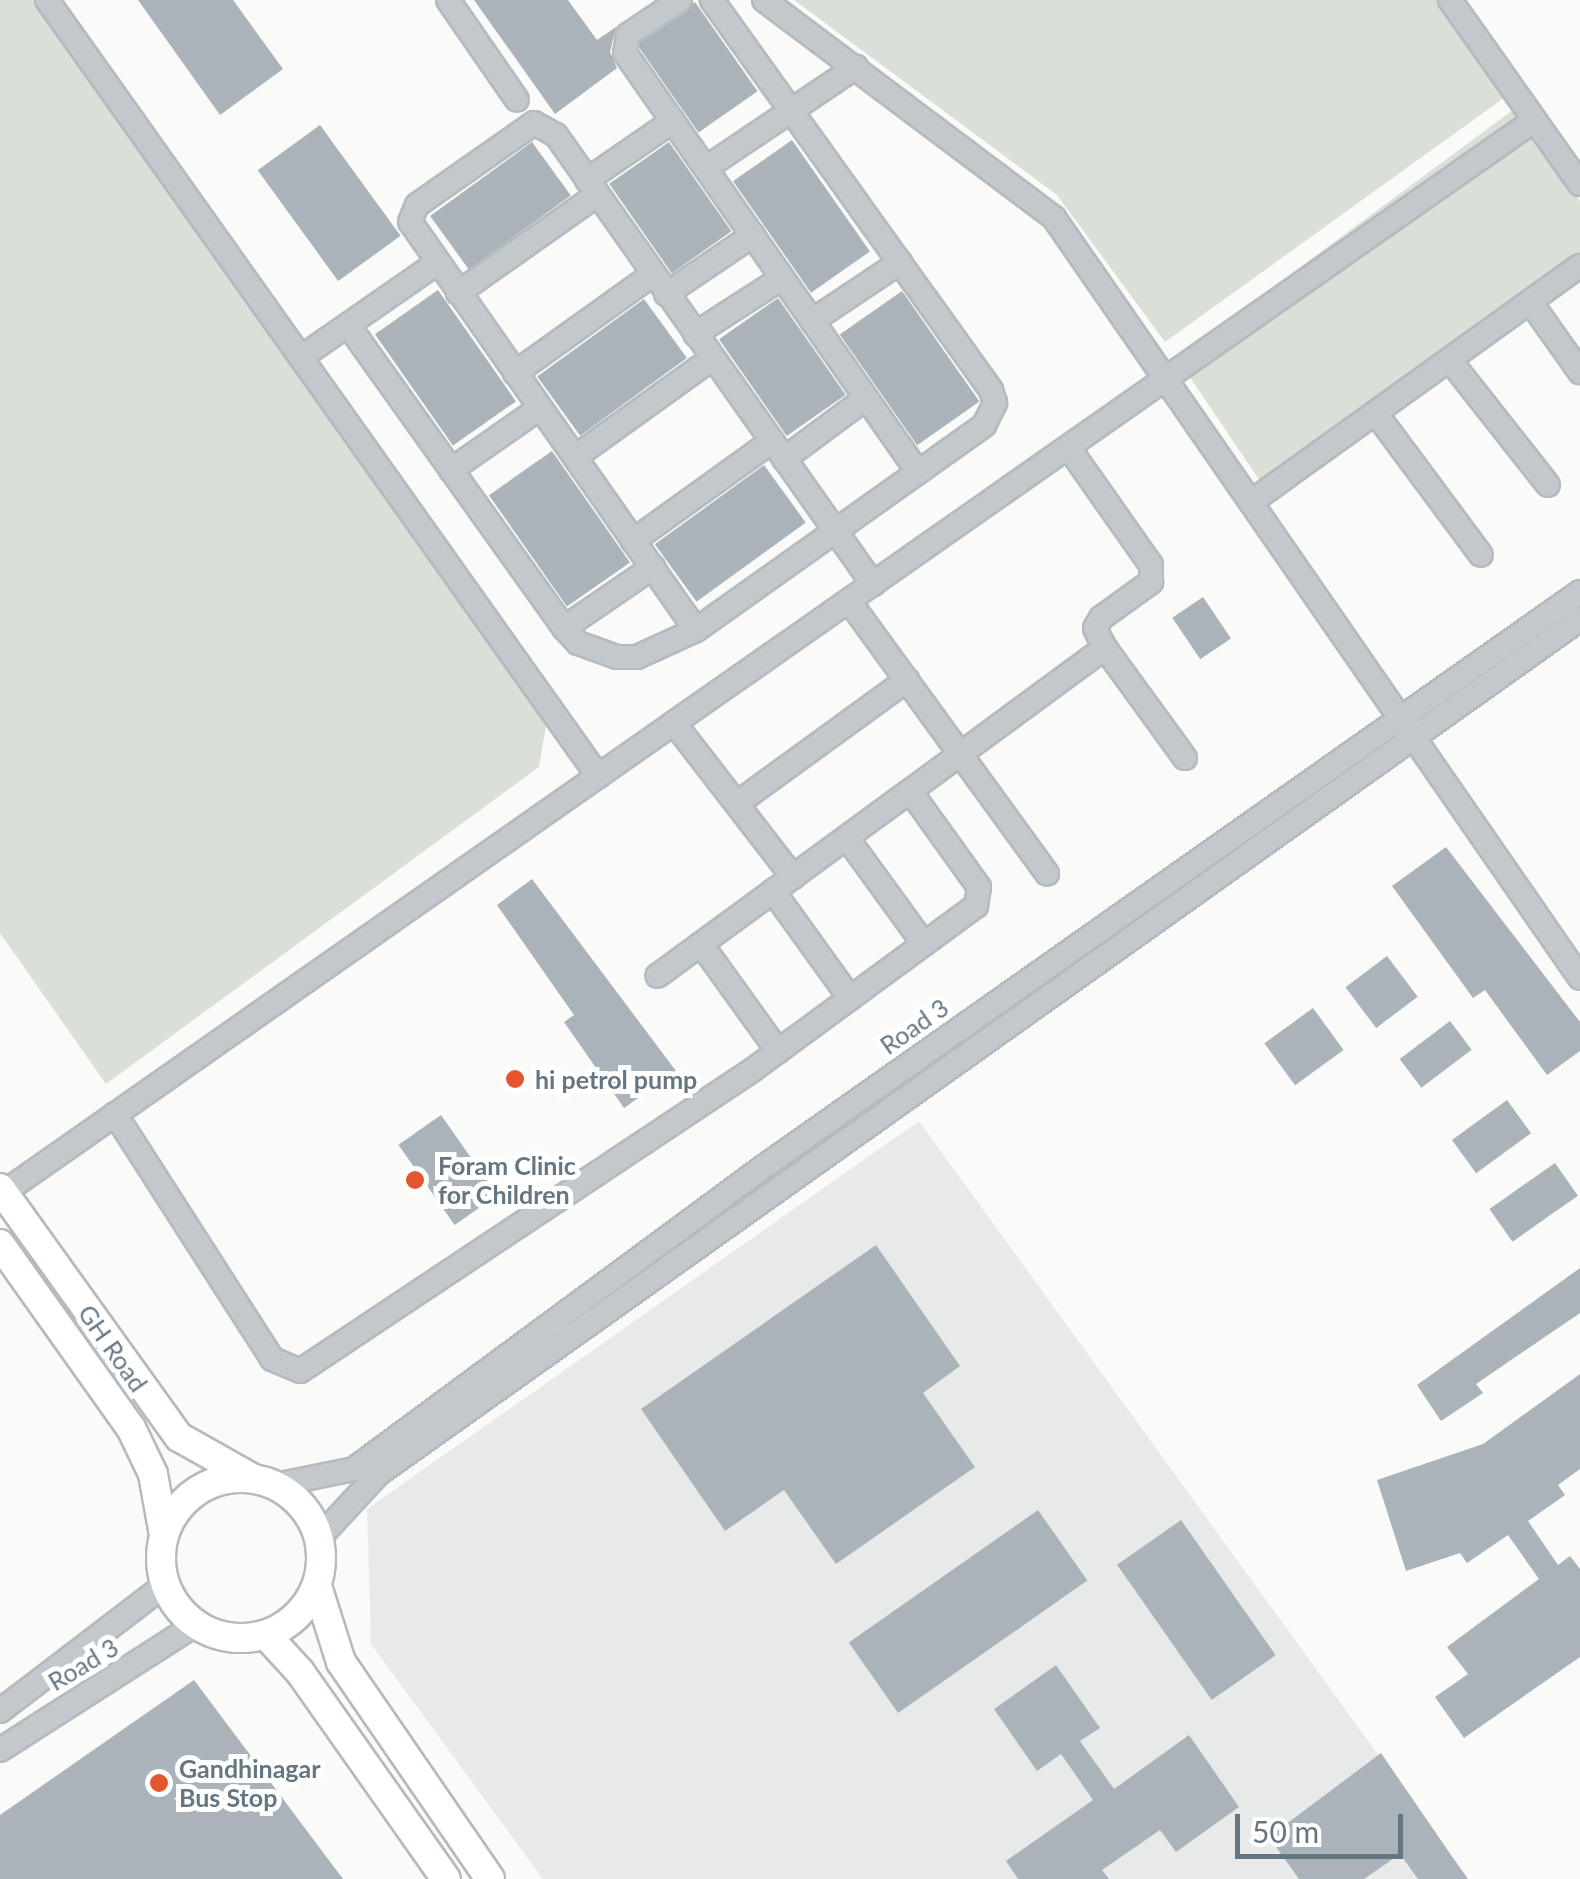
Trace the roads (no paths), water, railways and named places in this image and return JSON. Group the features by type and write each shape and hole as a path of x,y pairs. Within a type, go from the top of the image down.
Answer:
{"main road":[{"name":"GH Road","path":"2,1190 179,1437 264,1482"},
{"name":"GH Road","path":"0,1244 131,1428 153,1474 164,1535"},
{"path":"317,1586 288,1624 266,1635 218,1636 195,1625 165,1585 164,1535 181,1506 208,1485 264,1482 310,1516 319,1538 317,1586 340,1662 490,1879"},
{"path":"266,1635 300,1672 446,1879"}],"street":[{"path":"47,0 598,776"},
{"path":"448,0 518,100"},
{"path":"680,0 624,42 625,53 918,472"},
{"path":"348,325 564,628 578,643 617,658 637,657 696,630 984,425 994,403 900,262 712,0"},
{"path":"764,0 1054,218 1580,978"},
{"path":"1450,0 1535,120 1572,157 1580,184"},
{"path":"706,168 856,67"},
{"path":"2,1190 1535,120"},
{"path":"458,292 673,121"},
{"path":"696,630 410,222 417,205 534,123 550,126 873,584"},
{"path":"515,373 659,284 752,234"},
{"path":"812,321 900,262"},
{"path":"303,356 437,263"},
{"path":"1251,502 1452,362 1580,266"},
{"path":"696,334 782,278"},
{"path":"1531,303 1580,372"},
{"path":"574,457 712,358"},
{"path":"1452,362 1548,485"},
{"path":"634,541 866,398"},
{"path":"452,470 540,408"},
{"path":"1377,414 1481,554"},
{"path":"1068,447 1153,572 1150,582 1094,628 1185,758"},
{"path":"564,628 652,568"},
{"name":"Road 3","path":"319,1538 378,1474 1404,728 1580,592"},
{"path":"849,600 1048,874"},
{"name":"Road 3","path":"264,1482 354,1469 778,1157 1404,728 1580,619"},
{"path":"657,976 1105,648"},
{"path":"739,802 907,680"},
{"path":"674,723 793,876"},
{"path":"116,1114 272,1359 300,1371 778,1051 924,944 982,896 910,791"},
{"path":"847,838 924,944"},
{"path":"773,892 850,998"},
{"path":"701,944 778,1051"},
{"name":"Road 3","path":"0,1711 165,1585"},
{"name":"Road 3","path":"0,1750 195,1625"}],"place":[{"name":"hi petrol pump","path":"515,1079"},
{"name":"Foram Clinic for Children","path":"415,1180"},
{"name":"Gandhinagar Bus Stop","path":"159,1783"}]}
